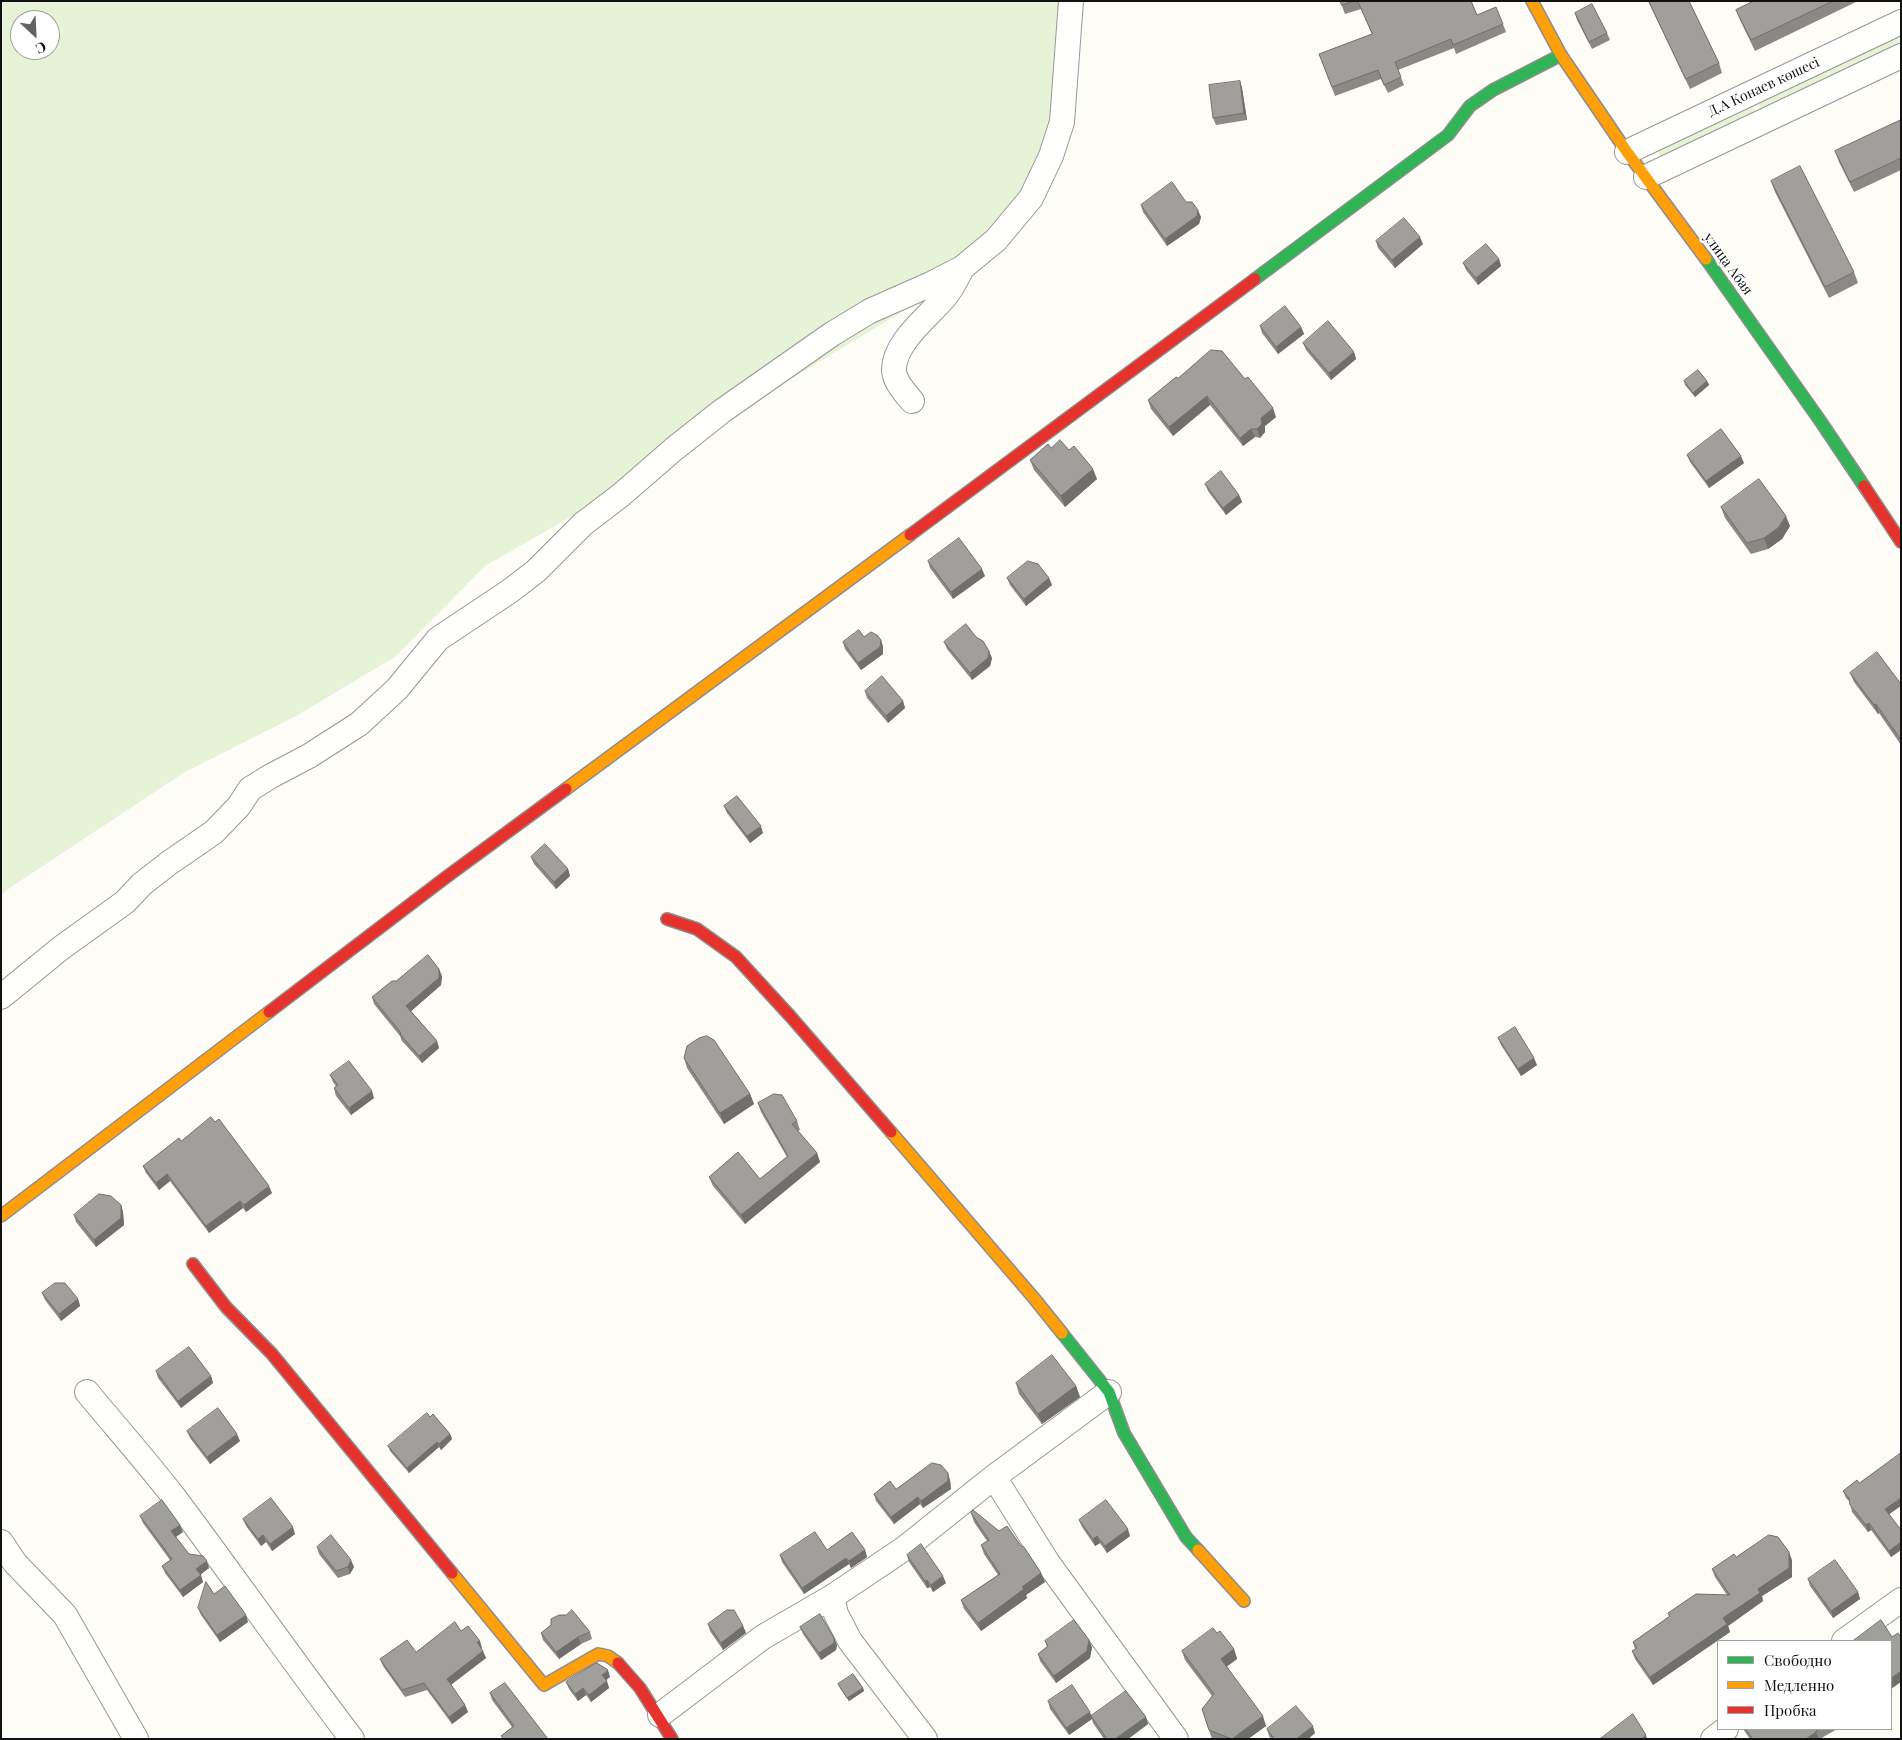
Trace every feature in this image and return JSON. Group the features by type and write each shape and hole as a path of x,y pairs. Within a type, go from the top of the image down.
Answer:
{"street":[{"path":"1,997 61,948 125,902 142,884 169,863 214,832 239,806 250,789 309,756 359,724 396,690 438,639 510,591 536,571 583,524 722,411 832,334 870,312 962,268 996,240 1031,198 1051,156 1062,122 1071,1"},
{"name":"улица Абая","path":"1532,1 1561,55 1627,152 1822,422 1901,542"},
{"name":"Д.А Қонаев көшесі","path":"1627,152 1901,22"},
{"path":"1,1216 445,878 1159,352 1448,135 1470,106 1493,90 1561,55"},
{"path":"1646,177 1901,56"},
{"path":"912,400 902,389 894,372 897,357 926,316 944,299 962,268"},
{"path":"667,919 697,929 736,957 791,1017 1033,1297 1109,1392 1124,1433 1186,1537 1244,1601"},
{"path":"193,1264 226,1306 272,1354 544,1685 575,1668 584,1660 597,1654 605,1654 624,1667 660,1715 672,1739"},
{"path":"87,1392 172,1495 352,1739"},
{"path":"660,1715 763,1637 832,1597 905,1548 994,1477 1109,1392"},
{"path":"994,1477 1048,1562 1176,1739"},
{"path":"1,1542 15,1563 65,1615 136,1739"},
{"path":"832,1597 836,1614 850,1641 925,1739"},
{"path":"1845,1640 1901,1600"},
{"path":"1713,1739 1725,1730"}],"green space":[{"path":"1,1 1077,1 1076,22 1036,180 984,254 923,299 786,382 616,491 485,566 395,657 296,716 185,772 1,895"},
{"path":"1897,34 1901,45 1761,111 1757,101"},
{"path":"1752,104 1756,113 1662,160 1657,149"}],"building":[{"path":"1340,1 1354,1 1342,5"},
{"path":"1358,1 1471,1 1477,15 1496,7 1503,24 1453,45 1451,39 1395,62 1401,77 1384,85 1378,70 1332,87 1319,54 1372,34"},
{"path":"1649,1 1689,1 1719,63 1686,79"},
{"path":"1754,1 1833,1 1751,40 1736,10"},
{"path":"1592,4 1607,33 1589,42 1575,13"},
{"path":"1240,81 1244,113 1213,118 1209,85"},
{"path":"1901,120 1901,158 1850,182 1835,151"},
{"path":"1800,166 1854,272 1825,287 1771,181"},
{"path":"1172,182 1186,202 1192,202 1198,210 1197,216 1165,239 1141,205"},
{"path":"1404,218 1420,237 1392,260 1376,241"},
{"path":"1486,244 1499,259 1476,278 1463,263"},
{"path":"1285,306 1301,327 1276,347 1260,326"},
{"path":"1328,321 1354,352 1329,373 1303,343"},
{"path":"1211,350 1222,351 1245,379 1248,377 1273,408 1261,418 1262,424 1257,429 1251,429 1240,438 1207,396 1169,427 1148,400"},
{"path":"1698,370 1707,381 1693,393 1684,381"},
{"path":"1721,429 1741,456 1706,481 1687,455"},
{"path":"1060,440 1069,450 1074,446 1093,469 1061,496 1030,460 1048,444 1051,448"},
{"path":"1221,471 1239,495 1223,508 1205,484"},
{"path":"1759,479 1786,516 1778,528 1764,538 1747,543 1721,507"},
{"path":"959,538 982,569 951,592 928,561"},
{"path":"1028,561 1038,564 1049,578 1024,599 1007,578"},
{"path":"966,624 976,637 983,641 989,651 988,658 970,673 944,642"},
{"path":"859,630 864,637 871,632 881,640 880,647 858,663 843,642"},
{"path":"1877,652 1901,684 1901,740 1876,704 1874,705 1850,673"},
{"path":"882,676 903,701 886,716 865,691"},
{"path":"737,796 761,826 747,836 724,806"},
{"path":"545,844 568,869 554,882 531,857"},
{"path":"428,955 439,969 439,978 406,1006 437,1041 419,1056 372,997 392,981 396,981"},
{"path":"1515,1027 1534,1058 1518,1069 1498,1038"},
{"path":"707,1036 714,1040 750,1094 720,1113 684,1058 687,1046 699,1038"},
{"path":"349,1061 372,1091 349,1108 334,1088 338,1085 330,1075"},
{"path":"774,1094 782,1095 797,1121 792,1124 817,1153 741,1215 709,1177 738,1152 760,1179 788,1156 758,1103"},
{"path":"211,1117 215,1122 219,1119 269,1186 244,1205 240,1201 206,1226 167,1174 156,1183 143,1166 179,1138 181,1141"},
{"path":"99,1194 111,1196 121,1205 121,1218 94,1240 74,1215"},
{"path":"55,1283 65,1283 78,1299 59,1314 42,1293"},
{"path":"189,1347 211,1376 178,1401 156,1371"},
{"path":"1052,1355 1076,1386 1038,1414 1016,1383"},
{"path":"218,1408 237,1434 207,1457 187,1431"},
{"path":"427,1413 430,1417 433,1414 450,1434 439,1444 437,1442 407,1468 388,1446"},
{"path":"1901,1453 1901,1498 1885,1509 1901,1530 1901,1542 1889,1551 1869,1523 1866,1525 1850,1505 1849,1498 1843,1491 1857,1480 1859,1483"},
{"path":"932,1463 941,1465 948,1473 948,1481 921,1501 918,1497 891,1517 874,1494 890,1481 896,1489"},
{"path":"271,1498 293,1527 270,1544 263,1535 258,1539 243,1519"},
{"path":"162,1500 180,1525 171,1531 189,1554 203,1556 207,1561 196,1569 201,1575 180,1590 162,1566 172,1559 140,1516"},
{"path":"1106,1500 1128,1529 1105,1546 1097,1536 1093,1539 1079,1520"},
{"path":"973,1510 999,1531 1007,1526 1041,1573 1022,1587 1024,1589 978,1623 961,1600 1000,1574 981,1545 989,1540 971,1513"},
{"path":"815,1532 827,1550 852,1532 865,1550 849,1561 846,1558 802,1588 780,1555"},
{"path":"331,1535 351,1560 348,1567 336,1571 317,1547"},
{"path":"1769,1535 1778,1537 1789,1552 1789,1568 1758,1589 1760,1593 1723,1618 1727,1624 1650,1677 1632,1651 1637,1648 1633,1642 1670,1616 1668,1613 1696,1594 1730,1595 1712,1569 1734,1554 1736,1557"},
{"path":"921,1544 943,1576 931,1585 927,1580 925,1581 907,1555"},
{"path":"1835,1560 1858,1592 1831,1611 1808,1579"},
{"path":"206,1582 214,1594 225,1586 246,1615 217,1635 198,1608"},
{"path":"572,1610 590,1632 578,1637 556,1652 541,1633 551,1625 551,1619 559,1615 566,1615"},
{"path":"727,1610 734,1610 743,1626 721,1643 708,1624"},
{"path":"820,1614 834,1638 834,1643 819,1653 800,1627"},
{"path":"1074,1620 1089,1640 1087,1651 1054,1676 1038,1654 1048,1646 1045,1641"},
{"path":"1881,1620 1892,1637 1898,1633 1901,1637 1901,1671 1892,1677 1892,1640 1854,1640"},
{"path":"455,1622 461,1631 468,1626 480,1641 477,1642 483,1651 447,1679 465,1705 449,1717 424,1683 402,1690 380,1659 407,1640 416,1652"},
{"path":"1213,1628 1217,1633 1220,1631 1234,1649 1221,1659 1263,1716 1232,1739 1209,1730 1202,1709 1214,1694 1182,1651"},
{"path":"597,1663 608,1670 602,1675 607,1681 589,1695 583,1688 575,1694 566,1682"},
{"path":"853,1674 863,1688 847,1698 838,1684"},
{"path":"505,1683 548,1739 504,1739 501,1736 514,1726 490,1693"},
{"path":"1072,1685 1090,1712 1066,1728 1048,1701"},
{"path":"1126,1691 1146,1717 1115,1739 1107,1739 1091,1716"},
{"path":"1296,1706 1313,1726 1296,1739 1274,1739 1267,1729"},
{"path":"1633,1714 1646,1735 1641,1739 1600,1739"},
{"path":"1747,1730 1818,1730 1806,1739 1753,1739"}],"traffic: fast":[{"path":"1255,279 1448,135 1470,106 1493,90 1561,55"},
{"path":"1706,259 1864,486"},
{"path":"1062,1333 1109,1392 1124,1433 1186,1537 1198,1550"}],"traffic: slow":[{"path":"1532,1 1561,55 1627,152 1706,259"},
{"path":"566,789 910,535"},
{"path":"1,1216 269,1012"},
{"path":"891,1132 1062,1333"},
{"path":"1198,1550 1244,1601"},
{"path":"452,1573 544,1685 598,1654 608,1656 618,1663"}],"traffic: jam":[{"path":"910,535 1255,279"},
{"path":"1864,486 1901,542"},
{"path":"269,1012 566,789"},
{"path":"667,919 697,929 736,957 891,1132"},
{"path":"193,1264 226,1307 272,1354 452,1573"},
{"path":"618,1663 640,1688 672,1739"}]}
